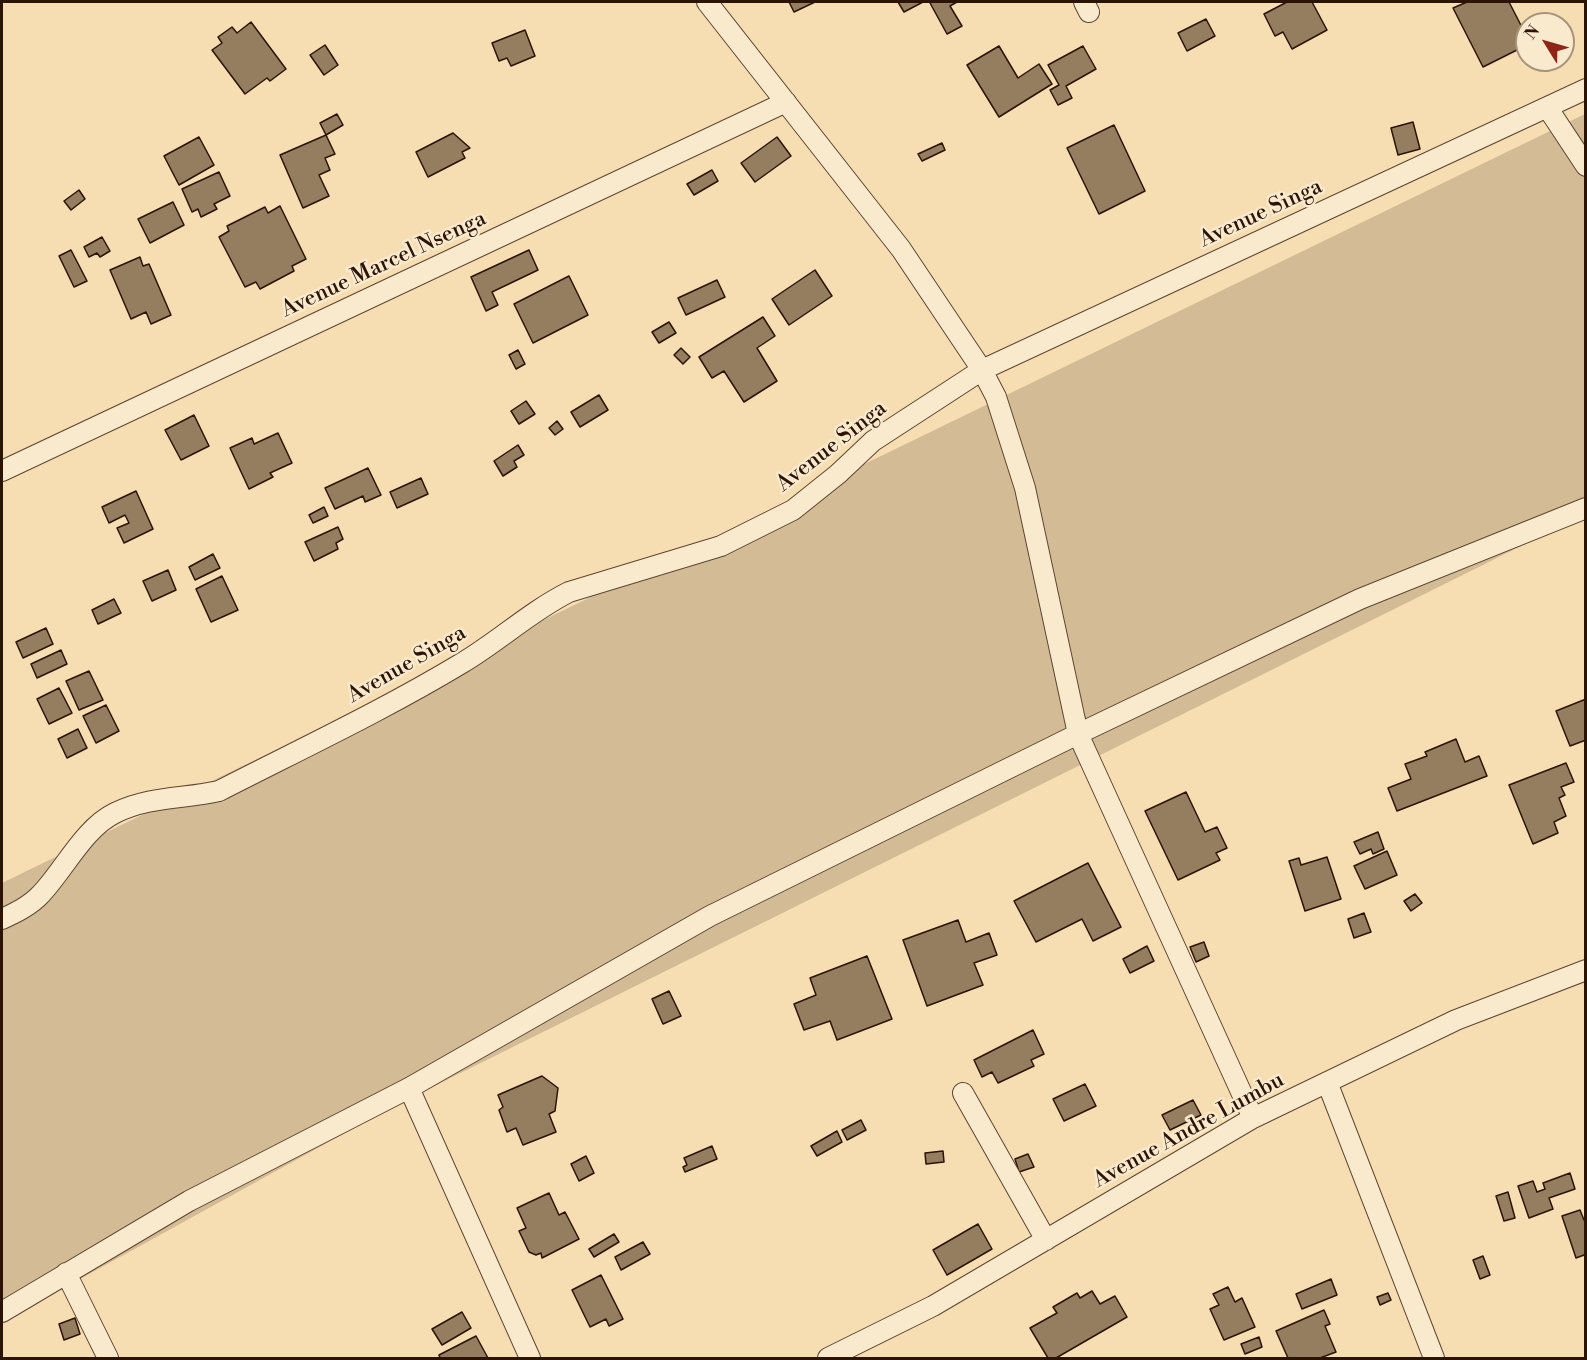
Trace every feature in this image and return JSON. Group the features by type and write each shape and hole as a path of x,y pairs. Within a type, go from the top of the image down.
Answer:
{"street":[{"path":"707,2 901,249 982,370 996,397 1024,488 1078,734 1253,1118"},
{"name":"Avenue Singa","path":"2,919 24,908 40,896 96,826 114,813 169,797 203,795 219,791 465,662 553,600 569,592 721,546 793,510 873,441 982,370 1586,89"},
{"name":"Avenue Marcel Nsenga","path":"2,471 786,102"},
{"path":"1547,107 1586,166"},
{"path":"2,1312 189,1201 409,1089 710,916 1078,734 1360,599 1586,508"},
{"name":"Avenue Andre Lumbu","path":"828,1359 933,1306 1253,1118 1456,1020 1586,970"},
{"path":"1327,1082 1434,1359"},
{"path":"409,1089 530,1359"},
{"path":"963,1093 1046,1240"},
{"path":"66,1273 108,1359"}],"shaded area":[{"path":"1585,114 1585,517 1515,549 394,1106 2,1322 2,883"}],"building":[{"path":"789,2 815,2 794,12"},
{"path":"898,2 923,2 904,12"},
{"path":"957,2 950,6 962,26 947,34 930,3"},
{"path":"1287,2 1312,2 1327,30 1292,49 1283,32 1275,36 1264,14"},
{"path":"1467,2 1509,2 1515,14 1515,51 1483,67 1453,8"},
{"path":"1206,19 1215,36 1187,51 1178,33"},
{"path":"251,22 286,69 270,81 267,78 245,94 212,50 222,43 218,37 232,27 237,33"},
{"path":"525,30 535,56 511,66 507,58 499,61 492,43"},
{"path":"325,45 338,65 324,75 310,55"},
{"path":"999,46 1018,78 1039,64 1052,84 999,117 967,65"},
{"path":"1083,46 1096,69 1066,86 1072,98 1058,105 1050,90 1059,85 1048,65"},
{"path":"337,114 343,125 326,135 320,123"},
{"path":"1413,122 1420,149 1398,155 1391,128"},
{"path":"1114,125 1145,191 1099,214 1067,148"},
{"path":"453,133 470,148 462,152 465,158 428,177 416,152"},
{"path":"326,135 335,154 325,158 330,170 319,175 329,196 303,208 280,155"},
{"path":"199,137 214,165 179,185 164,156"},
{"path":"777,137 791,156 755,182 741,163"},
{"path":"942,143 945,150 922,161 918,154"},
{"path":"712,170 718,181 694,195 687,184"},
{"path":"219,172 230,196 214,204 217,209 201,217 198,209 192,212 182,189"},
{"path":"79,190 85,199 71,210 64,201"},
{"path":"173,202 184,225 150,243 138,219"},
{"path":"280,206 306,259 292,266 294,271 260,289 256,282 245,287 219,237 229,231 227,226 265,207 268,213"},
{"path":"102,237 110,251 100,257 97,253 89,257 84,247"},
{"path":"71,250 87,281 74,287 59,256"},
{"path":"529,250 538,270 492,292 498,305 486,311 471,277"},
{"path":"140,257 143,266 149,264 171,315 151,324 146,312 131,319 110,270"},
{"path":"815,270 832,296 789,325 772,299"},
{"path":"569,276 588,315 533,343 514,304"},
{"path":"717,280 725,297 686,315 678,298"},
{"path":"763,317 775,336 757,348 777,381 744,402 724,371 712,378 699,357"},
{"path":"669,322 676,333 659,343 652,332"},
{"path":"681,348 690,357 683,364 674,355"},
{"path":"518,350 525,364 516,369 509,355"},
{"path":"599,395 608,410 580,427 571,412"},
{"path":"526,401 535,414 519,424 511,411"},
{"path":"194,415 209,446 181,460 165,430"},
{"path":"557,421 563,429 555,435 549,428"},
{"path":"278,433 292,463 270,473 273,477 249,489 230,448 252,438 254,444"},
{"path":"518,445 524,455 514,461 517,467 503,476 494,461"},
{"path":"368,468 381,495 365,502 363,496 335,509 325,488"},
{"path":"421,478 428,494 397,508 390,492"},
{"path":"136,491 153,529 124,543 117,528 129,523 125,515 109,523 102,507"},
{"path":"324,507 328,516 313,523 309,515"},
{"path":"338,527 343,539 336,543 338,549 314,561 305,542"},
{"path":"213,554 220,568 195,580 189,567"},
{"path":"168,570 176,590 152,601 143,581"},
{"path":"222,576 238,610 211,622 196,589"},
{"path":"114,599 121,613 98,624 92,610"},
{"path":"46,628 53,644 23,658 16,642"},
{"path":"61,650 67,664 37,678 31,664"},
{"path":"89,671 103,700 79,710 66,681"},
{"path":"59,688 72,713 49,724 37,699"},
{"path":"1586,699 1586,740 1570,746 1556,711"},
{"path":"106,705 119,731 96,743 83,716"},
{"path":"78,729 87,748 67,758 58,739"},
{"path":"1456,739 1465,762 1479,756 1487,776 1397,811 1388,788 1411,779 1405,764 1427,756 1425,752"},
{"path":"1566,763 1574,782 1561,787 1565,795 1559,798 1566,816 1554,822 1558,833 1533,844 1509,785"},
{"path":"1186,792 1205,832 1217,827 1227,848 1216,853 1220,860 1178,880 1145,811"},
{"path":"1378,832 1384,849 1373,854 1371,849 1360,854 1354,842"},
{"path":"1387,851 1397,875 1365,889 1354,866"},
{"path":"1327,857 1341,899 1305,911 1289,861 1299,858 1301,865"},
{"path":"1088,863 1121,927 1093,941 1082,919 1036,942 1014,901"},
{"path":"1415,894 1422,903 1411,911 1404,901"},
{"path":"1364,913 1371,932 1354,938 1348,919"},
{"path":"958,920 966,942 989,933 997,955 974,963 983,985 927,1006 903,940"},
{"path":"1204,942 1209,956 1196,962 1190,947"},
{"path":"1147,946 1154,961 1130,973 1123,959"},
{"path":"867,956 892,1019 837,1040 830,1021 804,1030 794,1004 816,995 810,978"},
{"path":"669,991 681,1016 663,1024 652,999"},
{"path":"1033,1030 1044,1054 1031,1060 1034,1066 998,1083 992,1072 982,1077 974,1060"},
{"path":"542,1076 558,1088 555,1111 549,1114 556,1132 523,1145 516,1128 507,1132 499,1110 503,1107 498,1095"},
{"path":"1085,1084 1096,1106 1064,1121 1053,1099"},
{"path":"1193,1100 1201,1115 1170,1130 1162,1115"},
{"path":"861,1120 866,1130 847,1140 842,1130"},
{"path":"837,1131 842,1142 817,1156 811,1146"},
{"path":"712,1146 717,1159 685,1172 683,1167 687,1165 684,1158"},
{"path":"943,1151 944,1162 926,1164 925,1153"},
{"path":"1028,1154 1034,1167 1019,1172 1015,1159"},
{"path":"586,1156 594,1173 579,1181 571,1164"},
{"path":"1570,1173 1575,1189 1549,1198 1553,1209 1529,1218 1518,1186 1533,1181 1537,1192 1545,1189 1543,1183"},
{"path":"1508,1192 1515,1218 1504,1221 1496,1196"},
{"path":"549,1193 559,1215 565,1212 579,1239 542,1258 541,1253 536,1255 529,1252 519,1231 526,1228 517,1208"},
{"path":"1580,1210 1584,1220 1586,1219 1586,1259 1584,1255 1576,1258 1562,1216"},
{"path":"978,1224 992,1249 947,1275 933,1250"},
{"path":"614,1234 619,1242 594,1257 589,1249"},
{"path":"643,1242 650,1254 621,1270 615,1257"},
{"path":"1483,1256 1490,1275 1480,1279 1473,1260"},
{"path":"601,1275 623,1319 609,1326 606,1319 590,1327 572,1290"},
{"path":"1331,1279 1337,1295 1302,1309 1296,1294"},
{"path":"1228,1287 1235,1302 1242,1298 1255,1327 1224,1340 1210,1309 1219,1305 1213,1294"},
{"path":"1092,1291 1100,1304 1115,1296 1127,1317 1056,1358 1048,1358 1030,1328 1057,1313 1053,1307 1077,1293 1080,1298"},
{"path":"1388,1293 1391,1300 1380,1305 1377,1297"},
{"path":"1324,1310 1330,1324 1325,1326 1336,1352 1320,1358 1288,1358 1276,1331"},
{"path":"462,1312 471,1328 442,1345 432,1329"},
{"path":"75,1318 80,1334 64,1340 59,1324"},
{"path":"476,1336 488,1358 440,1358 439,1355"},
{"path":"1259,1337 1262,1347 1245,1354 1241,1344"}]}
